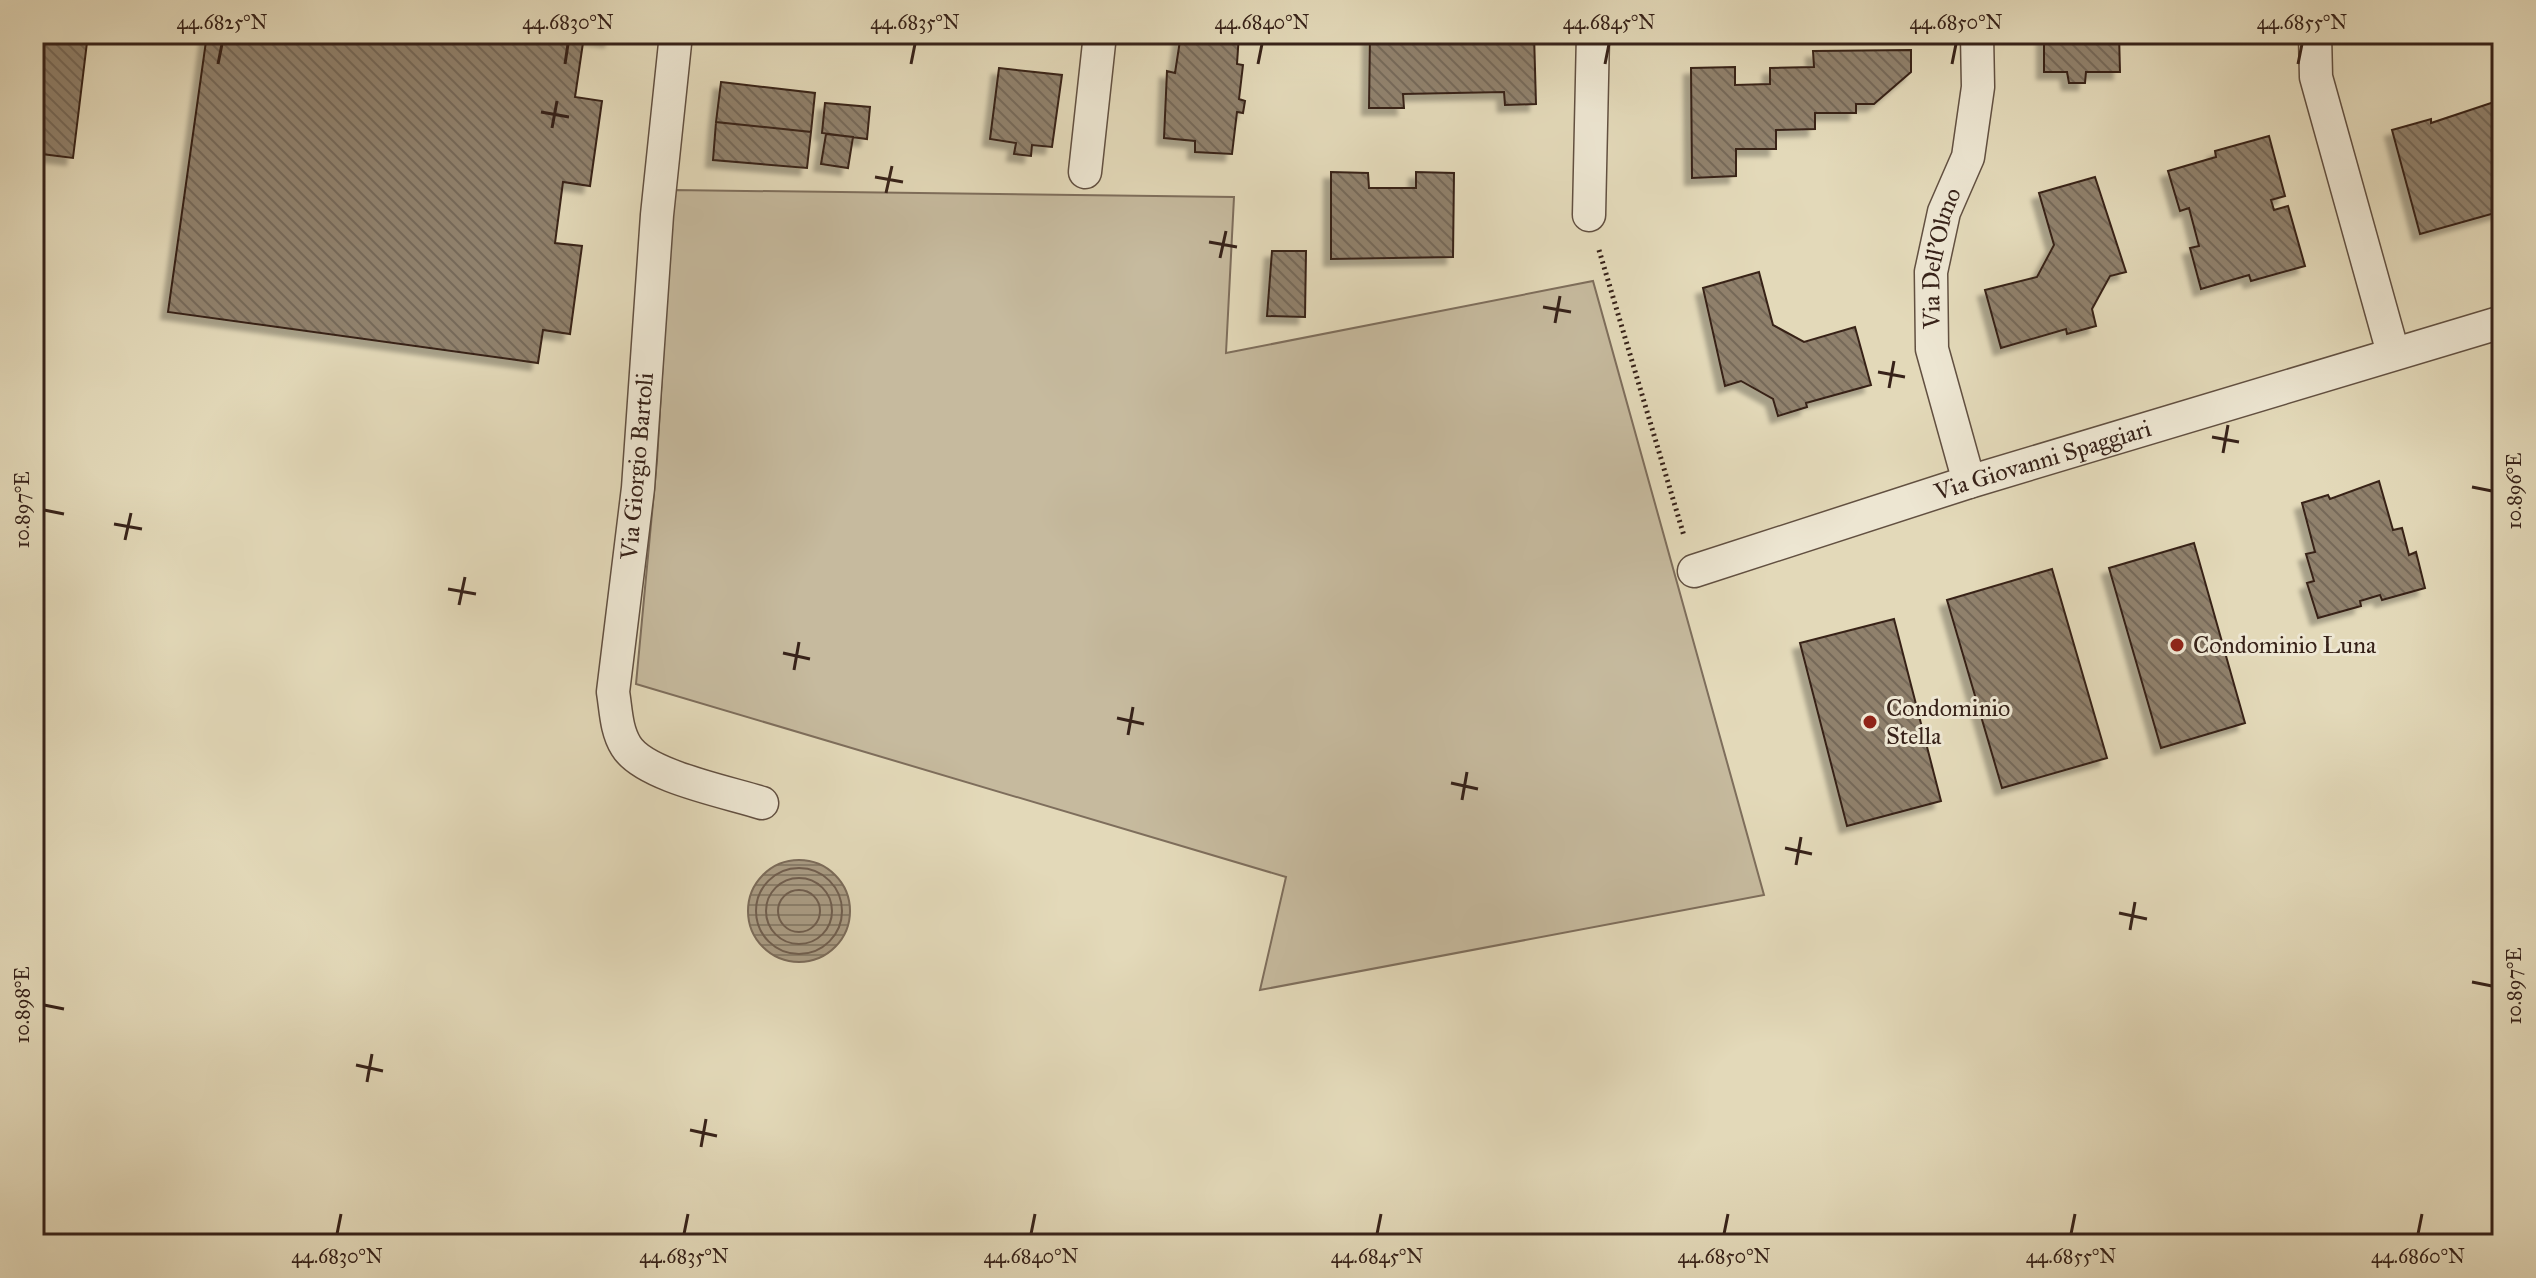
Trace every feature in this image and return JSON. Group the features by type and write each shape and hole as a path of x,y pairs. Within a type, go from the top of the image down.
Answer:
{"street":[{"name":"Via Giorgio Bartoli","path":"676,34 657,215 638,488 613,692 617,723 626,747 643,765 762,803"},
{"path":"1085,172 1100,34"},
{"path":"1589,215 1593,34"},
{"name":"Via Dell'Olmo","path":"1969,482 1932,349 1931,272 1944,212 1968,157 1978,87 1977,34"},
{"path":"2315,34 2316,77 2393,353"},
{"name":"Via Giovanni Spaggiari","path":"1694,571 1969,482 2502,322"}],"path":[{"path":"1589,215 1694,571"}],"shaded area":[{"path":"673,190 1234,197 1226,353 1593,281 1764,895 1260,990 1286,877 636,684 657,460"}],"water":[{"path":"799,860 819,864 835,875 846,891 850,911 846,931 835,947 819,958 799,962 779,958 763,947 752,931 748,911 752,891 763,875 779,864"}],"building":[{"path":"34,34 88,34 73,158 34,153"},
{"path":"207,34 612,34 611,40 584,36 575,97 602,101 590,186 563,182 555,243 582,246 570,334 543,330 538,363 168,312"},
{"path":"1181,34 1239,34 1237,64 1243,65 1239,99 1245,101 1243,113 1237,112 1232,154 1195,152 1195,141 1164,138 1167,71 1175,73"},
{"path":"1370,34 1534,34 1536,104 1505,105 1504,92 1403,94 1404,108 1369,108"},
{"path":"2044,34 2119,34 2120,72 2086,72 2085,83 2069,83 2067,72 2044,72"},
{"path":"1911,50 1911,72 1874,104 1856,104 1856,113 1815,113 1815,129 1776,130 1776,149 1736,149 1736,176 1692,178 1691,68 1735,67 1735,85 1770,84 1770,68 1814,67 1813,51"},
{"path":"999,68 1062,75 1052,147 1032,145 1031,156 1014,154 1016,143 990,139"},
{"path":"721,82 815,93 811,132 716,122"},
{"path":"2497,101 2502,117 2502,211 2420,234 2392,130 2431,119 2431,123"},
{"path":"825,103 870,107 867,139 822,133"},
{"path":"716,122 811,132 807,168 713,160"},
{"path":"826,134 853,137 848,168 821,164"},
{"path":"2269,136 2285,196 2271,200 2274,210 2288,206 2305,266 2251,281 2249,275 2201,289 2190,248 2199,246 2189,208 2180,211 2168,171 2216,157 2215,151"},
{"path":"1331,172 1368,173 1369,188 1416,188 1416,172 1454,173 1453,257 1331,259"},
{"path":"2095,177 2126,272 2110,276 2092,309 2096,326 2067,334 2066,329 2001,348 1985,290 2037,277 2054,245 2039,193"},
{"path":"1272,251 1306,251 1305,317 1267,316"},
{"path":"1759,272 1773,325 1804,342 1855,327 1871,385 1806,403 1807,407 1778,416 1773,399 1741,381 1725,386 1703,288"},
{"path":"2379,481 2393,530 2402,528 2409,555 2416,552 2425,588 2382,600 2380,595 2360,601 2361,606 2318,618 2307,583 2314,581 2306,554 2315,552 2302,503 2328,495 2330,499"},
{"name":"Condominio Luna","path":"2194,543 2245,723 2161,748 2109,568"},
{"path":"2052,569 2107,758 2002,788 1947,600"},
{"name":"Condominio Stella","path":"1894,619 1941,801 1847,826 1800,643"}],"place":[{"name":"Condominio Luna","path":"2177,645"},
{"name":"Condominio Stella","path":"1870,722"}]}
